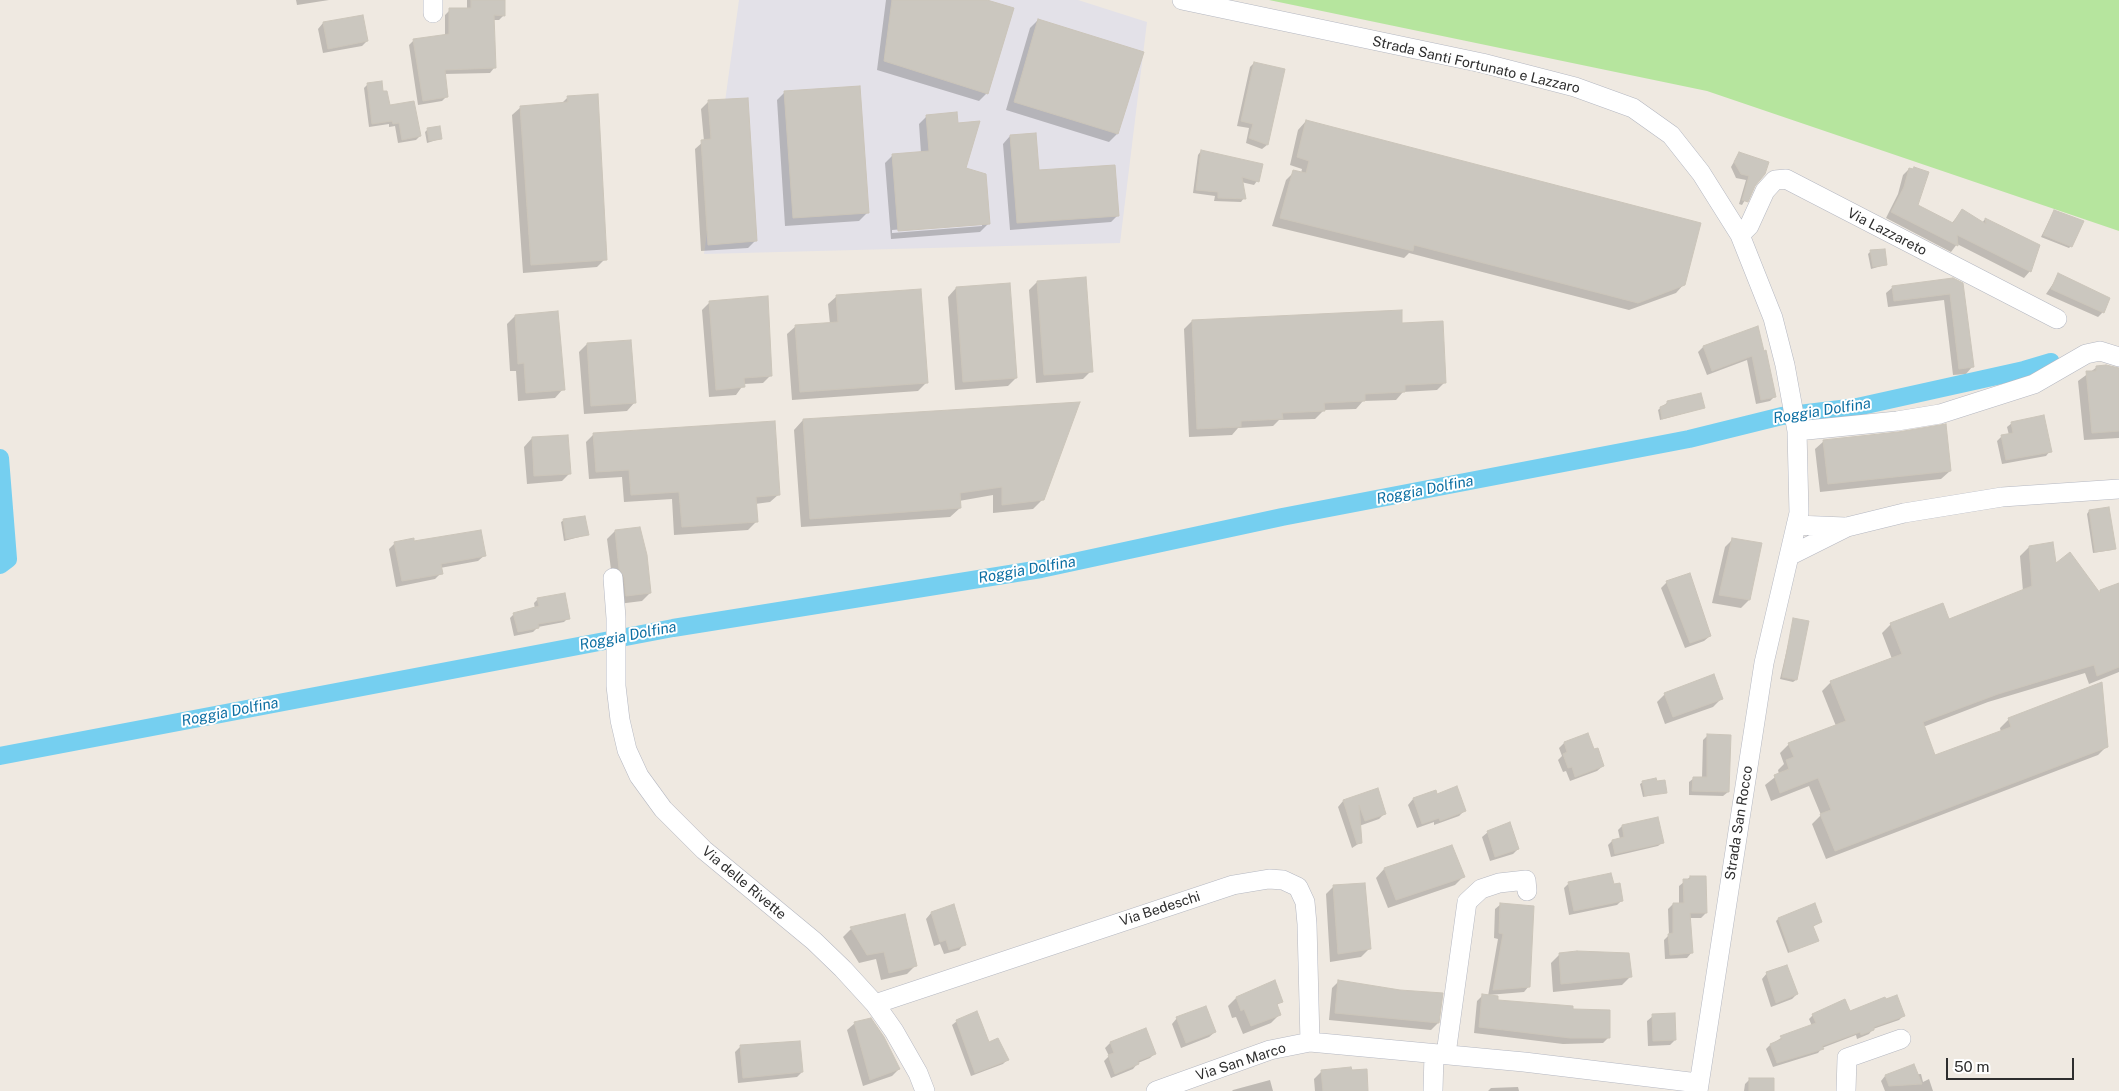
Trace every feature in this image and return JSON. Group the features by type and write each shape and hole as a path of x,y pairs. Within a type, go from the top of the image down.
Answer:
{"street":[{"name":"Strada Santi Fortunato e Lazzaro","path":"1182,0 1482,63 1576,87 1633,108 1671,135 1701,173 1740,235 1773,318 1792,400 1795,427 1799,513 1789,556"},
{"name":"Via Lazzareto","path":"1740,235 1749,226 1765,191 1775,180 1786,179 2058,319"},
{"path":"1795,427 1897,421 1940,414 2034,384 2086,354 2100,352 2119,357"},
{"path":"1796,525 1846,526 1904,513 2002,497 2119,489"},
{"path":"1789,556 1846,526"},
{"name":"Strada San Rocco","path":"1698,1087 1764,663 1789,556"},
{"name":"Via delle Rivette","path":"613,578 616,618 616,686 620,720 627,750 638,776 663,809 704,850 814,941 875,1004 908,1056 925,1091"},
{"name":"Via Bedeschi","path":"875,1004 1233,885 1269,878 1283,880 1298,887 1305,902 1309,953 1310,1042"},
{"path":"1433,1091 1467,902 1481,888 1499,883 1526,880 1527,891"},
{"path":"1846,1091 1847,1058 1901,1039"},
{"name":"Via San Marco","path":"1156,1091 1270,1050 1310,1042 1440,1054 1698,1087"}],"shaded area":[{"path":"739,0 1078,0 1147,22 1120,243 704,254"}],"green space":[{"path":"1269,0 2119,0 2119,231 1707,91"}],"building":[{"path":"471,0 505,0 505,16 494,15 496,68 445,70 448,97 423,101 413,39 449,34 449,8 471,8"},
{"path":"892,0 987,0 1014,8 988,94 884,61"},
{"path":"363,15 368,41 328,49 323,22"},
{"path":"1038,19 1144,52 1118,134 1014,102"},
{"path":"1254,62 1285,69 1268,145 1249,138 1253,124 1241,121"},
{"path":"382,81 383,91 387,91 390,105 414,101 421,136 402,140 399,123 393,124 392,121 372,124 367,83"},
{"path":"860,86 869,213 793,218 784,91"},
{"path":"598,94 607,260 531,265 520,106 568,102 567,96"},
{"path":"748,98 757,241 708,245 701,140 711,139 708,100"},
{"path":"957,112 958,123 980,121 966,168 986,174 990,224 898,231 892,154 929,151 926,115"},
{"path":"1306,120 1701,223 1685,285 1638,303 1414,245 1413,251 1280,218 1293,170 1306,173 1309,161 1297,157"},
{"path":"440,126 442,139 429,141 427,128"},
{"path":"1036,133 1039,170 1115,165 1119,216 1017,223 1010,135"},
{"path":"1201,150 1263,164 1259,182 1242,177 1246,199 1218,198 1218,192 1196,190"},
{"path":"1739,152 1769,162 1765,174 1755,186 1748,202 1742,200 1749,176 1741,174 1734,162"},
{"path":"1914,167 1929,172 1918,205 1953,223 1962,209 1986,224 1985,218 2040,245 2031,272 1957,235 1958,246 1891,212 1904,187 1909,168 1913,169"},
{"path":"2054,210 2084,221 2072,247 2043,235"},
{"path":"1885,249 1887,265 1873,267 1870,250"},
{"path":"2058,273 2110,298 2104,313 2051,289"},
{"path":"1086,277 1093,372 1044,375 1037,281"},
{"path":"1953,278 1963,283 1974,367 1959,369 1950,294 1894,301 1892,286"},
{"path":"1010,283 1017,378 963,382 956,287"},
{"path":"921,289 928,383 800,392 795,325 838,322 836,295"},
{"path":"768,296 772,376 744,378 745,387 716,390 709,301"},
{"path":"1402,310 1402,323 1443,321 1446,383 1405,385 1405,392 1365,394 1365,401 1324,403 1325,411 1282,413 1283,419 1241,421 1241,427 1197,429 1192,320"},
{"path":"558,311 565,390 526,393 524,363 518,364 515,315"},
{"path":"1758,326 1764,351 1766,350 1776,397 1761,400 1752,356 1712,371 1703,346"},
{"path":"631,340 636,403 591,406 587,343"},
{"path":"2106,365 2119,368 2119,431 2092,433 2086,371 2096,371 2096,366"},
{"path":"1701,393 1705,408 1662,419 1660,407 1667,404 1667,401"},
{"path":"1080,402 1044,500 1002,505 1002,487 960,493 961,508 810,519 803,419"},
{"path":"2044,415 2052,452 2006,460 2001,435 2013,433 2011,422"},
{"path":"775,421 780,495 756,497 758,522 682,527 679,492 631,495 629,470 596,472 593,433"},
{"path":"1946,424 1951,471 1828,484 1823,440 1898,432"},
{"path":"568,435 571,474 534,476 532,437"},
{"path":"2109,507 2116,549 2095,552 2089,510"},
{"path":"585,516 589,535 566,539 563,519"},
{"path":"640,527 647,555 651,593 626,596 624,577 619,569 615,530"},
{"path":"481,530 486,556 441,564 443,574 402,581 394,542 414,538 414,541"},
{"path":"1732,538 1762,543 1750,600 1719,595"},
{"path":"2053,542 2056,563 2070,552 2100,593 2100,590 2119,583 2119,667 2097,676 2094,665 1998,694 1923,722 1935,755 2011,727 2008,718 2102,682 2108,747 1835,851 1820,814 1831,810 1818,778 1780,793 1774,775 1789,769 1786,760 1794,757 1788,743 1846,721 1830,681 1902,654 1890,623 1943,603 1949,619 2032,586 2029,546"},
{"path":"1690,573 1711,636 1690,643 1666,581"},
{"path":"565,593 570,619 538,624 539,628 518,632 513,613 539,606 537,598"},
{"path":"1793,618 1809,621 1797,680 1782,677"},
{"path":"1714,674 1723,699 1673,717 1664,693"},
{"path":"1588,733 1594,749 1598,748 1604,766 1575,777 1572,767 1568,768 1563,754 1567,752 1564,742"},
{"path":"1707,734 1731,735 1729,792 1692,791 1693,777 1707,777"},
{"path":"1656,778 1657,781 1665,780 1667,793 1645,796 1642,781"},
{"path":"1457,786 1466,811 1440,821 1439,818 1422,824 1413,798 1436,790 1437,794"},
{"path":"1378,788 1386,814 1365,821 1359,805 1362,843 1357,844 1343,800"},
{"path":"1658,817 1664,843 1615,854 1612,840 1624,837 1622,825"},
{"path":"1510,822 1519,849 1495,857 1487,831"},
{"path":"1452,845 1465,877 1396,900 1384,868"},
{"path":"1611,873 1614,884 1620,883 1623,901 1574,911 1568,882"},
{"path":"1690,876 1706,876 1707,913 1690,913 1693,953 1670,955 1668,934 1673,933 1673,903 1684,903 1683,879 1690,879"},
{"path":"1365,883 1371,949 1338,954 1333,885"},
{"path":"1500,903 1534,906 1530,987 1493,990 1503,934 1499,933"},
{"path":"1815,903 1822,922 1813,926 1819,941 1790,952 1778,918"},
{"path":"954,904 966,945 949,950 946,940 940,942 931,912"},
{"path":"905,914 917,966 889,973 884,952 867,955 850,927"},
{"path":"1577,951 1629,953 1632,977 1561,984 1559,953"},
{"path":"1787,965 1798,994 1776,1003 1766,972"},
{"path":"1275,980 1283,1002 1277,1004 1281,1015 1251,1026 1244,1009 1241,1011 1236,997"},
{"path":"1338,980 1400,990 1443,993 1439,1023 1335,1013"},
{"path":"1482,994 1498,996 1498,1000 1573,1006 1573,1009 1610,1010 1610,1038 1570,1038 1479,1027"},
{"path":"1897,995 1905,1016 1874,1027 1874,1030 1861,1035 1860,1032 1822,1046 1824,1049 1777,1063 1770,1044 1782,1039 1780,1036 1816,1023 1812,1014 1845,999 1850,1011 1885,997 1886,999"},
{"path":"1206,1006 1216,1032 1186,1043 1176,1017"},
{"path":"977,1011 989,1042 998,1038 1009,1060 975,1073 956,1020"},
{"path":"1675,1013 1676,1040 1653,1041 1652,1014"},
{"path":"871,1018 884,1037 900,1069 870,1080 854,1022"},
{"path":"1146,1028 1156,1054 1138,1061 1139,1064 1115,1074 1108,1055 1114,1053 1110,1042"},
{"path":"800,1041 803,1072 743,1078 740,1045"},
{"path":"1914,1064 1922,1084 1889,1086 1885,1075"},
{"path":"1351,1067 1352,1070 1367,1069 1368,1091 1323,1091 1321,1070"},
{"path":"1749,1078 1774,1078 1774,1091 1749,1091"}],"waterway":[{"name":"Roggia Dolfina","path":"0,756 673,628 1041,569 1282,517 1689,439 1782,416 1857,407 2024,370 2051,362"},
{"path":"0,458 8,559 0,565"}]}
